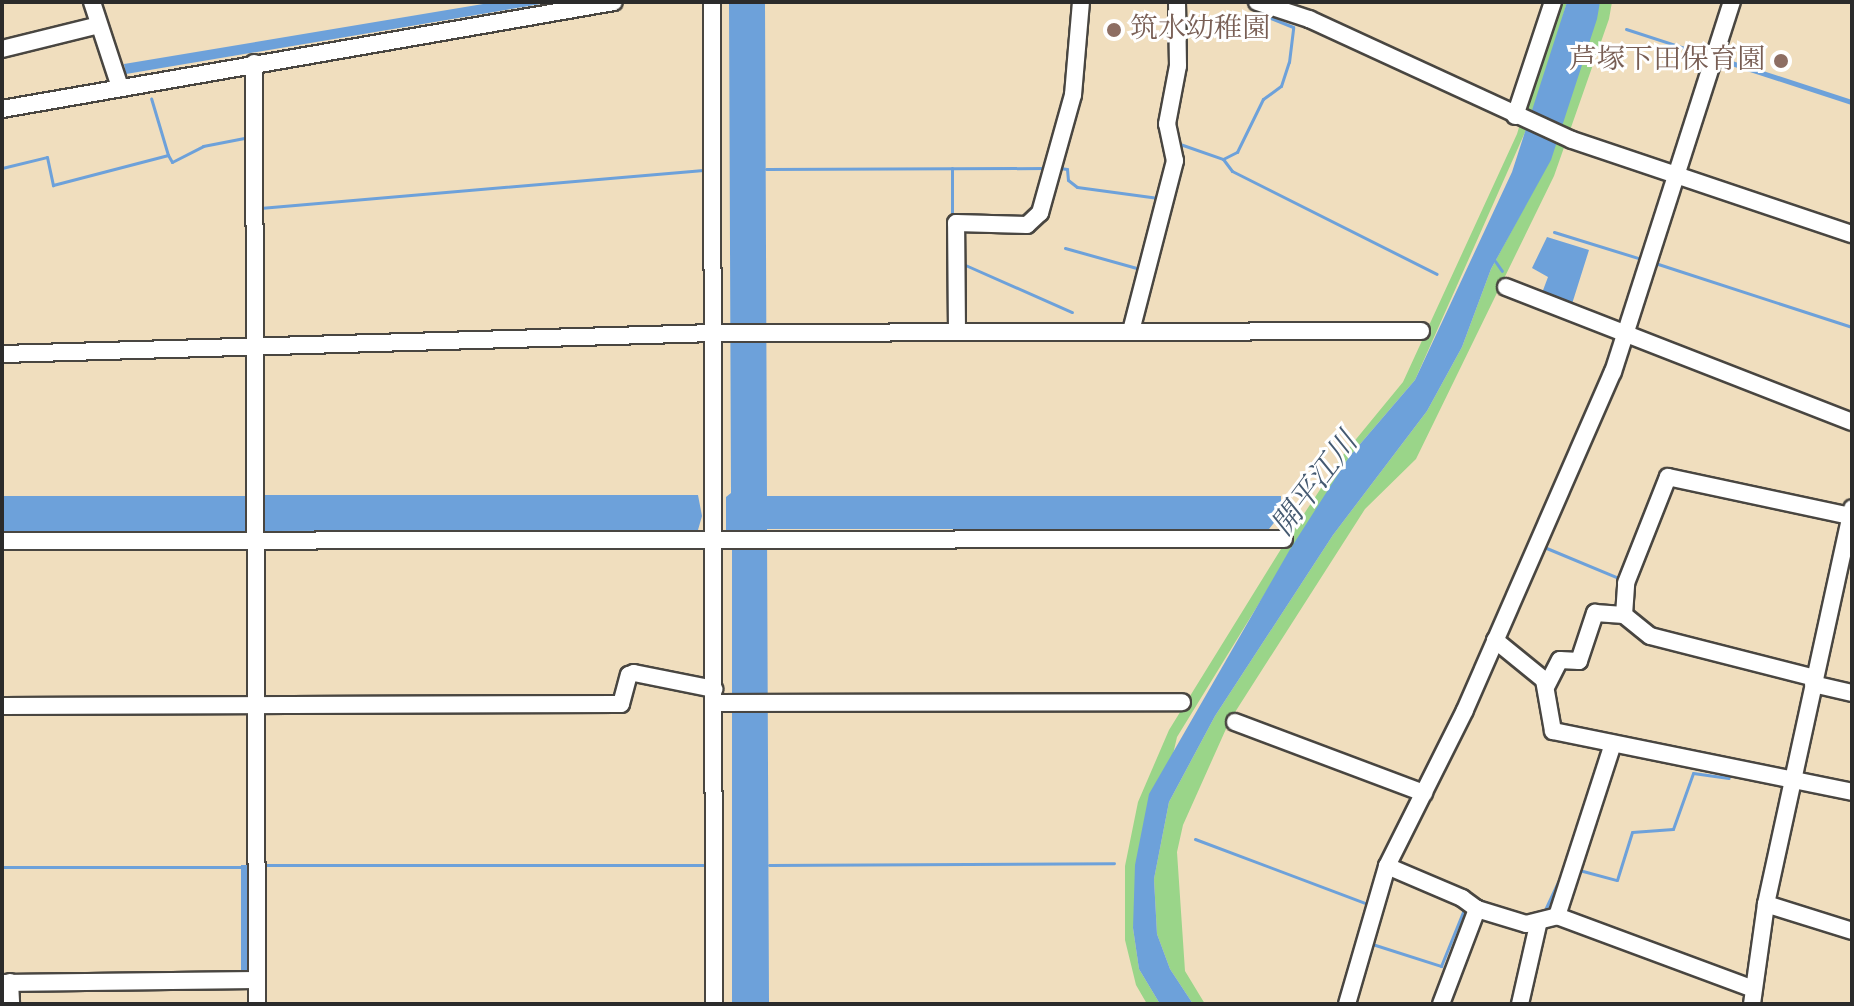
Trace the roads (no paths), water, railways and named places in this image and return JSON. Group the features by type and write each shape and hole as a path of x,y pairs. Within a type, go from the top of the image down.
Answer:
{"street":[{"path":"92,2 120,87"},
{"path":"2,109 614,2"},
{"path":"712,2 722,539 714,1004"},
{"path":"957,330 956,223 1027,225 1040,213 1073,95 1081,2"},
{"path":"1131,331 1176,157 1167,124 1178,66 1177,2"},
{"path":"1257,2 1309,19 1518,118 1568,138 1676,178 1852,234"},
{"path":"1518,118 1553,2"},
{"path":"1347,1004 1387,866 1495,640 1626,335 1732,2"},
{"path":"2,49 99,25"},
{"path":"254,63 257,1004"},
{"path":"1506,287 1852,422"},
{"path":"2,354 720,332 1421,331"},
{"path":"1557,916 1753,996 1766,904 1814,681 1851,511 1668,477 1626,583 1624,615 1632,625 1667,642 1814,681 1852,693"},
{"path":"2,541 1284,539"},
{"path":"1624,615 1595,613 1579,661 1560,660 1547,685 1553,731 1852,792"},
{"path":"1495,640 1547,685"},
{"path":"2,706 621,704 634,673 719,698 776,703 1182,702"},
{"path":"1235,722 1424,793"},
{"path":"1387,866 1462,898 1477,909 1538,925 1557,916 1613,744"},
{"path":"1766,904 1852,931"},
{"path":"1441,1004 1477,909"},
{"path":"1520,1004 1538,925"},
{"path":"11,1004 6,982 256,980"}],"water":[{"path":"495,2 553,2 126,74 124,64"},
{"path":"729,2 765,2 767,496 1281,496 1281,514 1269,529 767,529 769,1004 732,1004 732,535 726,534 726,497 731,493"},
{"path":"1567,2 1600,2 1597,19 1551,160 1491,269 1462,347 1427,411 1333,535 1215,716 1169,802 1154,879 1157,934 1170,969 1193,1004 1160,1004 1139,969 1133,928 1135,865 1149,794 1289,551 1349,457 1415,380 1512,172"},
{"path":"1720,57 1852,100 1851,105 1718,62"},
{"path":"1547,237 1589,250 1572,304 1542,293 1548,277 1532,268"},
{"path":"264,495 698,495 702,516 698,530 265,531 264,516 247,517 247,531 2,531 2,496 247,496 248,511 264,511"},
{"path":"241,865 249,865 249,974 241,974"}],"waterway":[{"path":"1177,143 1223,159 1237,152 1263,99 1281,86 1289,62 1293,27 1271,18"},
{"path":"1626,29 1709,56"},
{"path":"2,168 47,157 53,185 168,155 151,98"},
{"path":"168,155 172,162 203,146 244,138"},
{"path":"1223,159 1232,171 1437,274"},
{"path":"952,168 952,219"},
{"path":"766,169 1046,168"},
{"path":"1060,168 1067,169 1068,180 1077,187 1158,198"},
{"path":"260,208 703,170"},
{"path":"1554,232 1641,259"},
{"path":"1065,248 1140,269"},
{"path":"1495,261 1502,271"},
{"path":"1655,263 1852,327"},
{"path":"963,264 1072,312"},
{"path":"1544,547 1621,579"},
{"path":"1579,870 1617,880 1632,832 1673,829 1693,773 1729,778"},
{"path":"1195,839 1365,903"},
{"path":"769,865 1114,863"},
{"path":"261,865 703,865"},
{"path":"2,867 241,867"},
{"path":"1544,912 1561,876"},
{"path":"1476,900 1507,910"},
{"path":"1369,943 1441,966 1465,907"}],"place":[{"name":"筑水幼稚園","path":"1114,30"},
{"name":"芦塚下田保育園","path":"1781,61"}],"water label":[{"name":"開平江川","path":"1316,485"}]}
